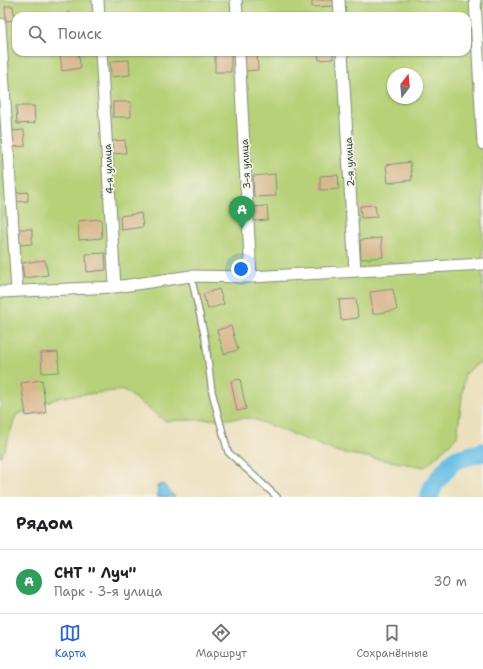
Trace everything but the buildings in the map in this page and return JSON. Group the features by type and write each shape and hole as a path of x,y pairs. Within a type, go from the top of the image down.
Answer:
{"street":[{"path":"98,0 99,12"},
{"path":"236,0 237,12"},
{"path":"339,0 340,12"},
{"path":"475,0 483,144"},
{"path":"0,24 17,291"},
{"name":"4-я улица","path":"101,56 115,287"},
{"name":"3-я улица","path":"239,56 251,277"},
{"name":"2-я улица","path":"342,56 355,271"},
{"path":"0,292 115,287 191,276 251,277 483,264"}],"lane":[{"path":"191,276 205,338 212,392 228,452 277,497"}],"green space":[{"path":"0,0 483,0 483,360 465,373 457,437 425,467 338,452 251,418 165,421 124,390 61,397 16,415 5,449 0,457"}],"water":[{"path":"163,484 175,497 158,497 157,486"}],"waterway":[{"path":"429,497 434,484 454,460 483,452"}],"place":[{"name":"СНТ \" Луч\"","path":"242,229"}]}
